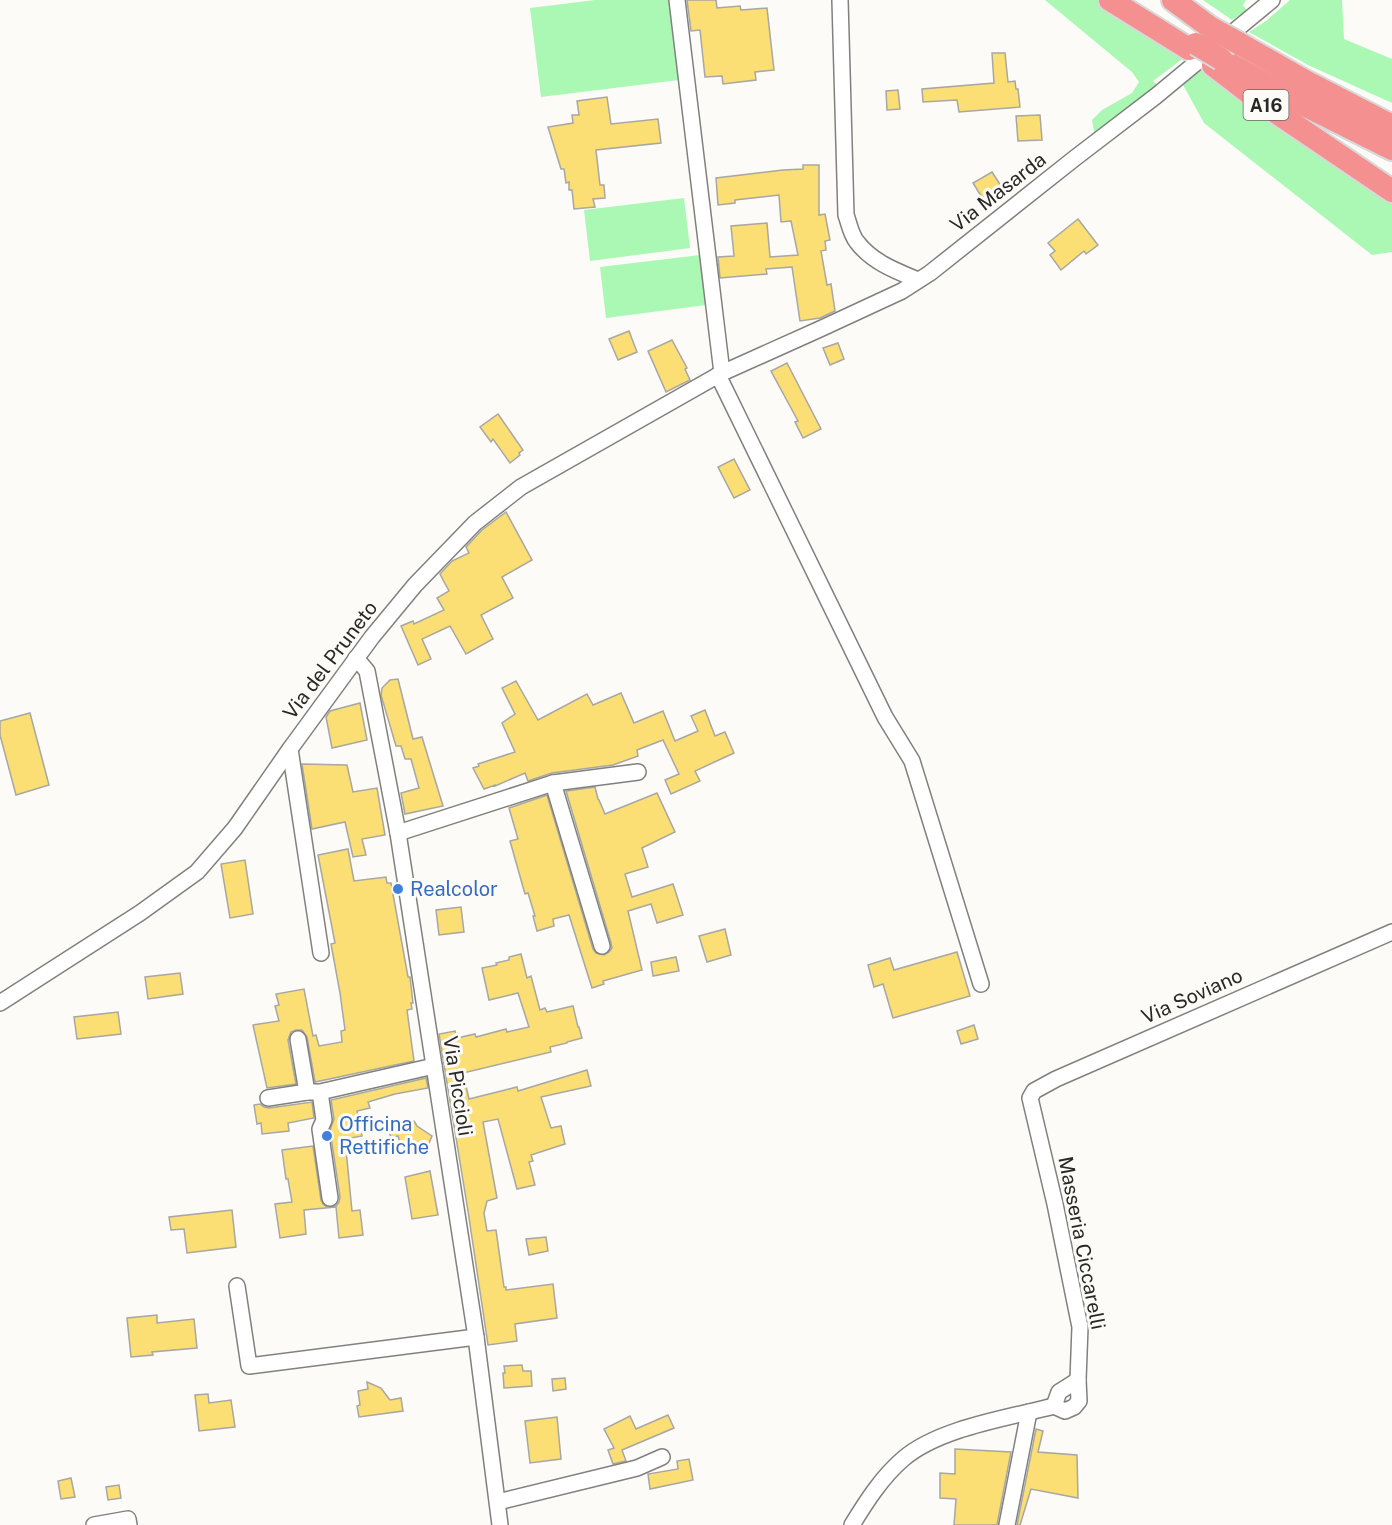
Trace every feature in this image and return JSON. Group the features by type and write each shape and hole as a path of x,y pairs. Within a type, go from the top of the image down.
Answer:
{"highway":[{"name":"A16","path":"1110,0 1198,40 1217,62 1261,102 1321,142"},
{"path":"1133,0 1198,40 1240,44 1392,126"},
{"path":"1173,0 1198,40"},
{"path":"1217,62 1392,149"},
{"path":"1321,142 1392,179"},
{"path":"1321,142 1392,191"}],"street":[{"path":"677,0 720,374 885,717 912,761 981,984"},
{"path":"840,0 846,215 856,240 870,256 891,269 918,280"},
{"name":"Via Masarda","path":"720,374 902,291 930,273 1156,96 1272,0"},
{"name":"Via del Pruneto","path":"0,1003 140,913 197,872 235,828 372,637 415,585 475,523 520,487 720,374"},
{"name":"Via Piccioli","path":"356,658 367,670 398,833 476,1337 500,1525"},
{"path":"290,749 321,953"},
{"path":"398,833 553,783 638,772"},
{"path":"553,783 602,946"},
{"name":"Via Soviano","path":"1034,1115 1030,1098 1034,1091 1056,1079 1392,932"},
{"path":"297,1039 324,1120 320,1130 330,1198"},
{"path":"268,1098 314,1092 434,1066"},
{"name":"Masseria Ciccarelli","path":"852,1525 888,1474 904,1458 922,1446 977,1425 1029,1412 1054,1407 1065,1411 1074,1407 1078,1401 1080,1327 1034,1115"},
{"path":"237,1286 249,1366 476,1337"},
{"path":"1007,1525 1029,1412"},
{"path":"498,1502 637,1468 662,1457"},
{"path":"94,1525 128,1519 129,1525"}],"green space":[{"path":"595,0 669,0 679,80 541,97 530,8"},
{"path":"1045,0 1108,0 1185,57 1153,81 1157,85 1095,137 1092,120 1102,110 1132,93 1139,82 1132,72"},
{"path":"1203,0 1246,0 1243,5 1247,11 1232,20"},
{"path":"1290,0 1342,0 1344,39 1392,59 1392,103 1308,65 1249,32"},
{"path":"1201,68 1261,112 1392,199 1392,252 1372,255 1204,123 1182,83"},
{"path":"684,198 690,248 590,261 584,210"},
{"path":"700,255 706,305 606,318 600,267"}],"building":[{"path":"687,0 716,0 717,8 740,6 741,10 767,8 774,70 755,72 756,80 723,84 722,76 705,77 700,30 691,31"},
{"path":"992,53 1005,53 1008,82 1015,81 1020,107 959,112 957,100 923,102 922,89 994,83"},
{"path":"898,90 900,109 887,110 886,91"},
{"path":"607,97 611,124 658,119 661,143 596,150 600,185 604,185 605,198 593,199 595,207 574,209 572,190 569,190 569,182 566,183 564,169 561,169 548,127 573,123 572,115 579,115 577,101"},
{"path":"1040,115 1042,140 1018,141 1016,116"},
{"path":"803,165 819,165 819,215 825,214 830,240 825,241 826,250 821,251 827,285 831,284 835,311 820,318 800,321 792,267 766,269 767,274 720,278 718,257 734,256 731,226 767,223 770,257 798,255 791,221 781,222 779,195 735,200 735,203 718,205 716,178 803,169"},
{"path":"992,172 1005,192 986,204 973,183"},
{"path":"1078,219 1098,245 1086,254 1084,251 1061,270 1050,255 1055,251 1048,243"},
{"path":"629,331 637,352 618,360 609,339"},
{"path":"672,340 687,368 685,369 690,380 666,392 648,351"},
{"path":"838,343 844,359 830,365 823,348"},
{"path":"787,363 821,429 803,438 795,422 798,421 771,371"},
{"path":"498,414 523,450 510,463 493,439 491,442 480,427"},
{"path":"734,459 750,490 734,498 718,467"},
{"path":"506,512 532,560 502,577 513,598 481,615 493,639 466,654 450,626 422,639 431,659 418,665 401,626 413,621 414,624 444,610 437,598 449,591 440,574 452,561 469,553 466,547 482,530"},
{"path":"398,679 413,739 422,737 443,806 405,814 401,793 419,788 411,759 405,759 401,746 396,746 381,695 382,688 390,680"},
{"path":"516,681 538,720 587,694 593,705 621,693 634,723 663,711 675,741 698,731 691,716 705,710 715,736 725,732 734,753 695,771 700,781 671,794 665,780 679,774 663,740 637,750 638,756 613,765 552,773 528,781 525,773 484,789 473,768 479,766 478,764 515,752 502,723 515,714 502,688"},
{"path":"360,703 367,740 332,748 326,717 330,711"},
{"path":"30,713 49,785 16,795 0,735 0,721"},
{"path":"302,764 347,765 353,792 377,788 385,835 362,839 366,855 353,857 345,822 312,829"},
{"path":"595,787 605,814 657,793 675,832 642,848 648,867 625,874 632,897 673,884 683,915 657,923 651,904 628,911 642,970 603,981 604,984 592,988 569,915 553,919 554,926 537,931 533,916 535,916 528,893 525,894 510,841 518,839 509,808 547,795 593,949 596,953 604,955 612,948 611,943 566,791"},
{"path":"348,849 354,881 386,877 387,883 391,883 408,977 410,977 413,1003 411,1003 412,1009 407,1010 414,1061 315,1082 307,1037 302,1030 296,1030 291,1032 288,1040 296,1084 267,1088 253,1025 279,1021 275,1006 279,1005 276,994 304,989 313,1036 316,1035 319,1046 342,1042 341,1031 345,1030 331,944 335,943 318,855"},
{"path":"245,860 253,914 230,918 221,864"},
{"path":"461,907 464,932 439,935 436,910"},
{"path":"725,929 731,955 707,962 699,936"},
{"path":"957,952 970,996 893,1018 883,984 874,987 868,965 890,958 894,970"},
{"path":"521,954 527,978 531,976 540,1010 545,1008 547,1012 573,1006 582,1038 550,1047 551,1052 463,1073 469,1099 517,1087 518,1091 587,1070 591,1086 541,1097 551,1128 561,1126 565,1144 531,1155 533,1161 529,1162 535,1185 517,1189 498,1119 483,1122 497,1198 487,1201 484,1213 487,1231 496,1230 504,1287 506,1290 553,1284 557,1318 515,1324 517,1341 488,1345 439,1034 455,1031 457,1038 475,1034 476,1037 506,1029 507,1032 529,1027 518,993 489,1000 482,968 497,965 496,963 509,960 509,957"},
{"path":"676,957 679,971 653,976 651,962"},
{"path":"180,973 183,994 148,999 145,977"},
{"path":"118,1012 121,1034 77,1039 74,1017"},
{"path":"974,1025 978,1039 961,1044 957,1031"},
{"path":"426,1078 428,1088 368,1102 370,1108 357,1111 362,1136 345,1139 352,1211 360,1210 363,1235 339,1238 336,1207 304,1210 306,1234 280,1238 275,1204 292,1202 282,1150 313,1146 321,1200 327,1207 336,1206 340,1197 330,1130 334,1119 331,1100"},
{"path":"312,1102 314,1118 288,1123 289,1131 262,1134 261,1123 257,1124 254,1105 260,1104 269,1108"},
{"path":"414,1121 417,1126 432,1136 427,1148 418,1142 401,1146 398,1136 391,1138 388,1127"},
{"path":"430,1171 438,1215 412,1219 405,1177"},
{"path":"232,1210 236,1247 187,1253 184,1229 171,1230 169,1217"},
{"path":"546,1237 548,1251 529,1255 526,1239"},
{"path":"157,1315 157,1323 194,1319 197,1348 152,1352 153,1355 131,1357 127,1318"},
{"path":"522,1365 523,1371 531,1371 532,1386 504,1388 504,1366"},
{"path":"565,1378 566,1389 553,1391 552,1379"},
{"path":"367,1382 381,1388 390,1400 401,1398 403,1411 359,1417 358,1391 368,1389"},
{"path":"208,1394 209,1403 231,1400 235,1427 199,1431 195,1395"},
{"path":"668,1415 674,1428 622,1450 626,1461 613,1464 608,1450 614,1448 604,1429 630,1416 636,1429"},
{"path":"557,1417 561,1459 530,1463 525,1421"},
{"path":"1036,1429 1043,1431 1038,1452 1077,1455 1078,1498 1031,1489 1020,1525 1017,1525"},
{"path":"955,1449 1011,1452 997,1525 954,1525 956,1499 940,1498 940,1473 955,1474"},
{"path":"689,1459 693,1480 650,1489 648,1474 678,1469 677,1461"},
{"path":"71,1478 75,1497 61,1499 58,1481"},
{"path":"119,1485 121,1498 108,1500 106,1487"}],"place":[{"name":"Realcolor","path":"398,889"},
{"name":"Officina Rettifiche","path":"327,1136"}]}
